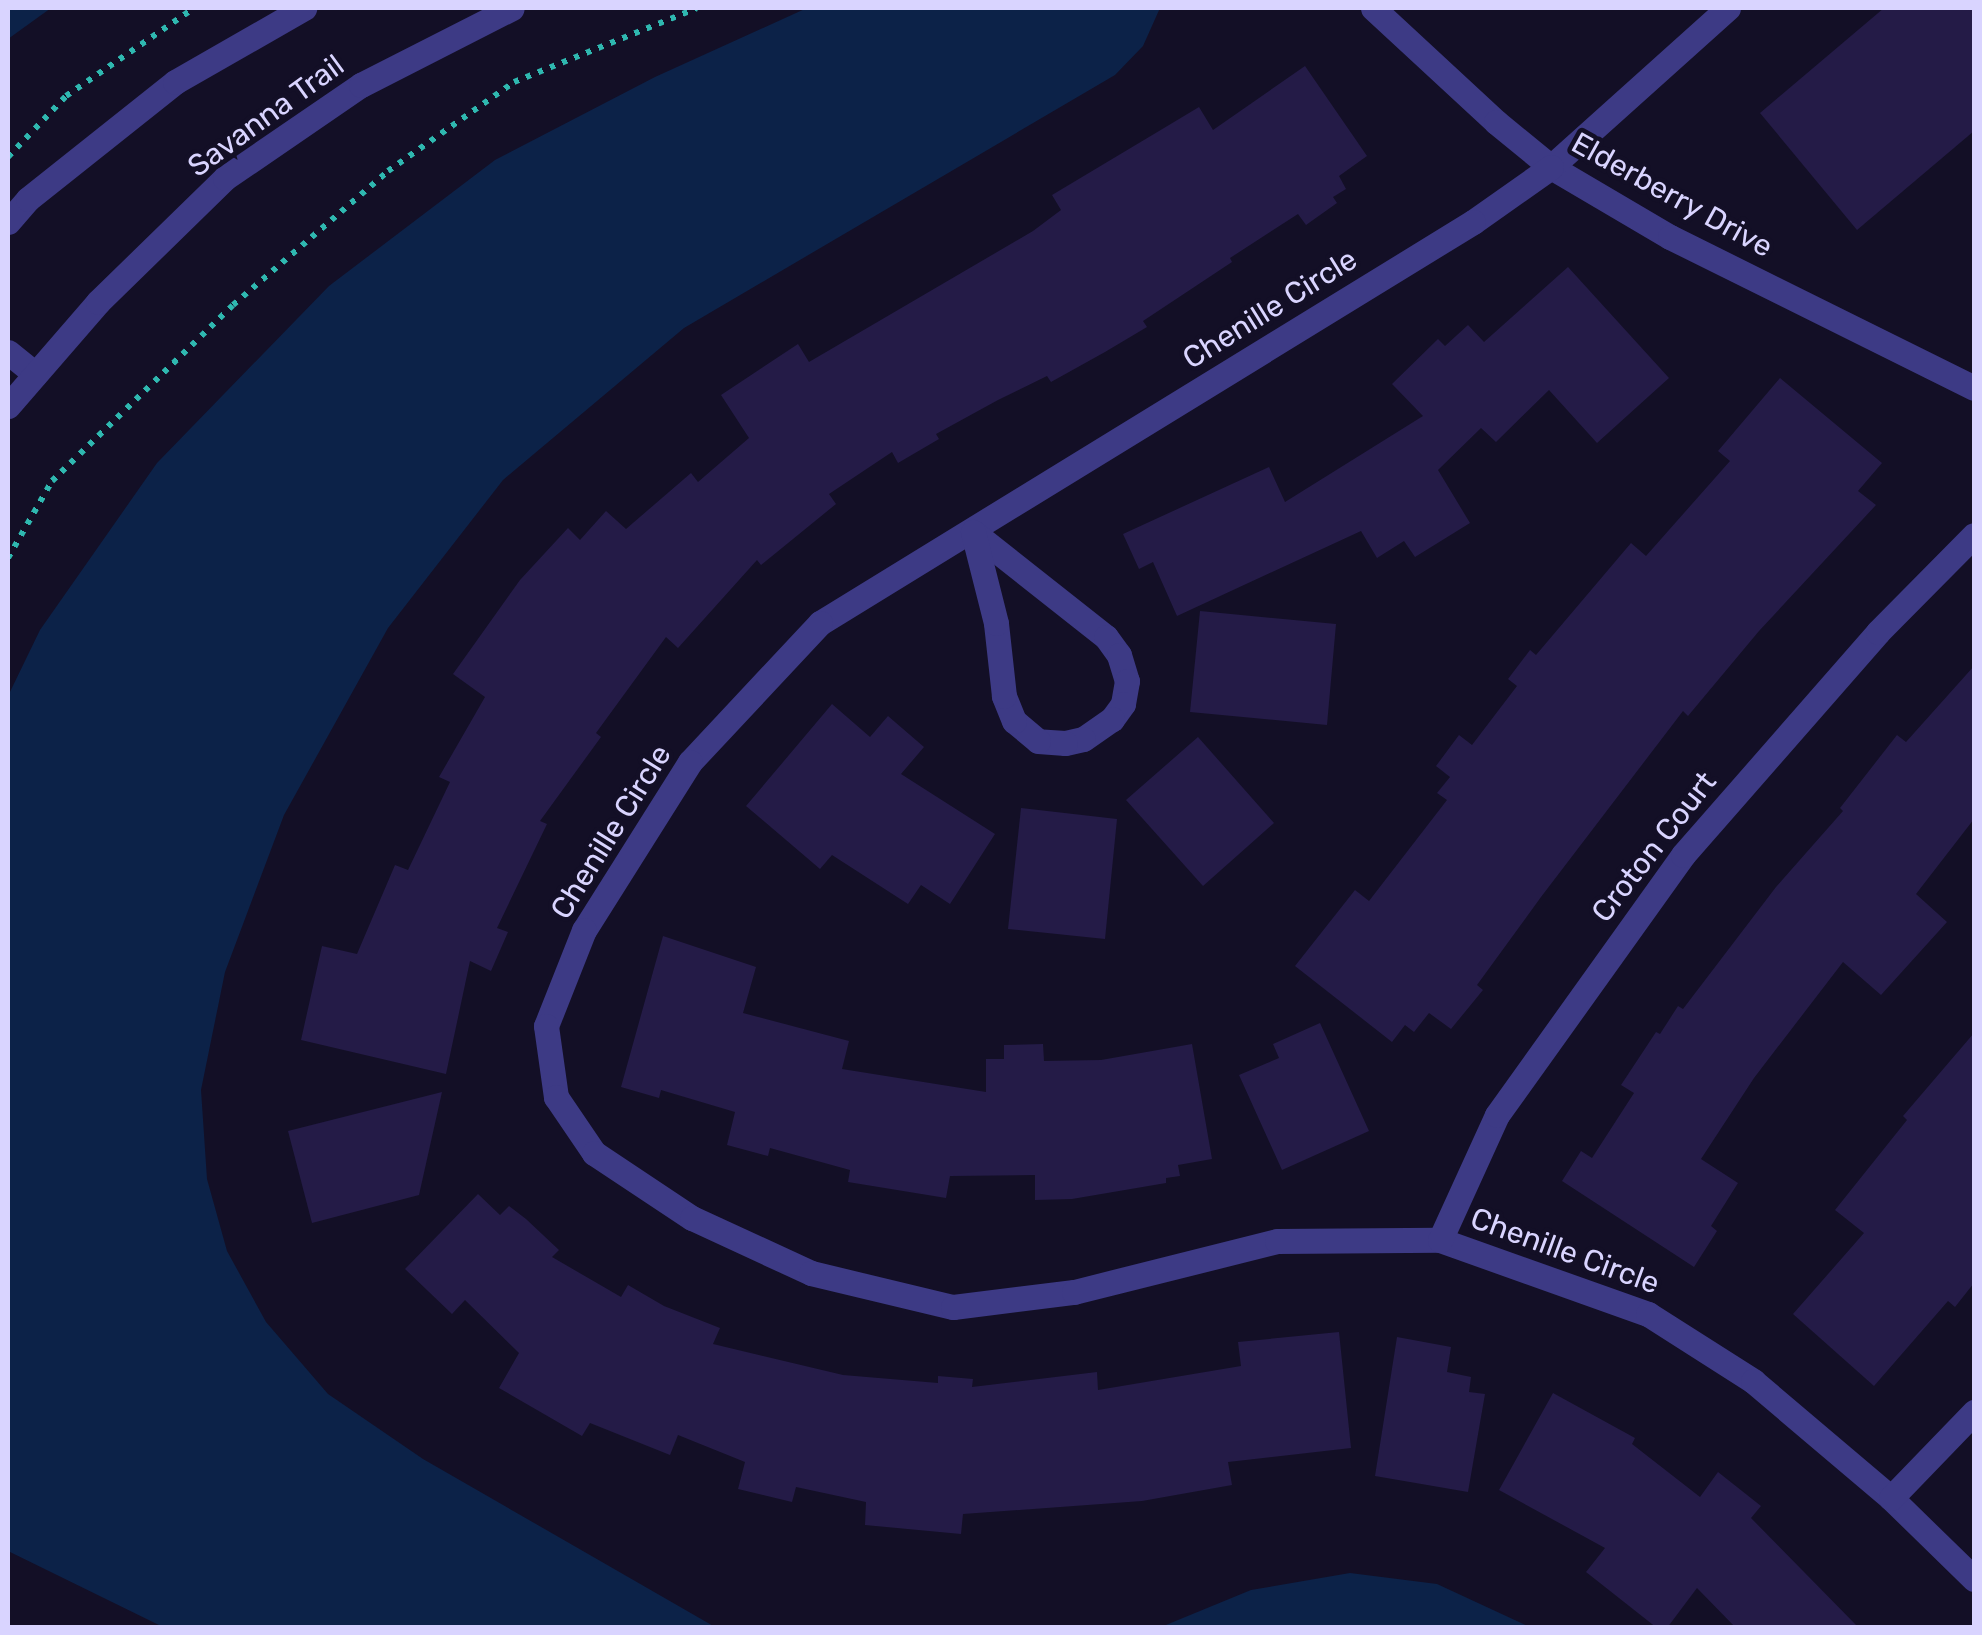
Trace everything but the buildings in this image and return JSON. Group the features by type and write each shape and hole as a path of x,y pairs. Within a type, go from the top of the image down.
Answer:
{"street":[{"path":"8,222 28,200 176,82 304,8"},
{"name":"Savanna Trail","path":"8,406 98,302 226,178 361,85 512,8"},
{"name":"Elderberry Drive","path":"1373,8 1496,122 1551,166 1670,237 1974,388"},
{"name":"Chenille Circle","path":"1728,8 1551,166 1472,222 820,623 690,762 584,930 546,1026 556,1097 594,1153 692,1218 810,1274 953,1307 1074,1292 1278,1241 1440,1240 1648,1314 1753,1381 1891,1498 1974,1579"},
{"path":"8,352 35,374"},
{"path":"973,532 1106,637 1119,655 1127,680 1122,704 1112,719 1083,739 1065,743 1038,741 1014,721 1004,696 996,623 973,532"},
{"name":"Croton Court","path":"1440,1240 1497,1115 1683,855 1878,632 1974,535"},
{"path":"1891,1498 1974,1412"}],"path":[{"path":"8,157 66,96 194,8"},
{"path":"8,558 52,481 233,305 388,171 514,82 697,8"}],"water":[{"path":"8,8 51,8 8,39"},
{"path":"807,8 1160,8 1143,46 1115,75 684,328 503,480 388,628 284,815 225,972 201,1090 207,1179 227,1251 266,1322 328,1394 423,1459 715,1627 163,1627 8,1551 8,696 40,630 157,463 329,286 495,160 655,77"},
{"path":"1350,1573 1437,1584 1530,1627 1161,1627 1251,1590"}]}
